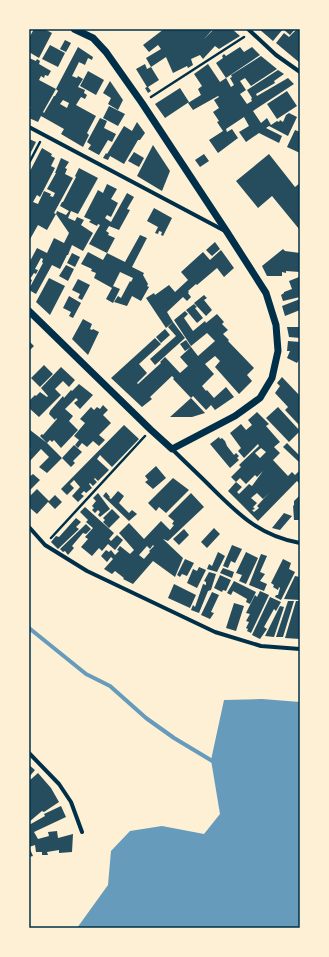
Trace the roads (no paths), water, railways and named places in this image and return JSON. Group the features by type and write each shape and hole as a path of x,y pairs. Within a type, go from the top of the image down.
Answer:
{"street":[{"path":"74,29 93,38 106,52 142,103 266,293 276,325 278,352 272,378 260,398 235,416 172,449"},
{"path":"248,29 276,55 300,72"},
{"path":"29,127 227,232"},
{"path":"29,311 232,509 253,525 278,538 300,542"},
{"path":"29,526 45,545 87,571 215,632 261,646 300,649"},
{"path":"29,753 59,784 71,802 82,832"}],"water":[{"path":"262,699 300,702 300,928 77,928 108,885 111,851 130,831 162,826 204,834 220,814 211,760 224,700"}],"waterway":[{"path":"29,628 86,674 110,686 146,718 174,738 214,762"}]}
